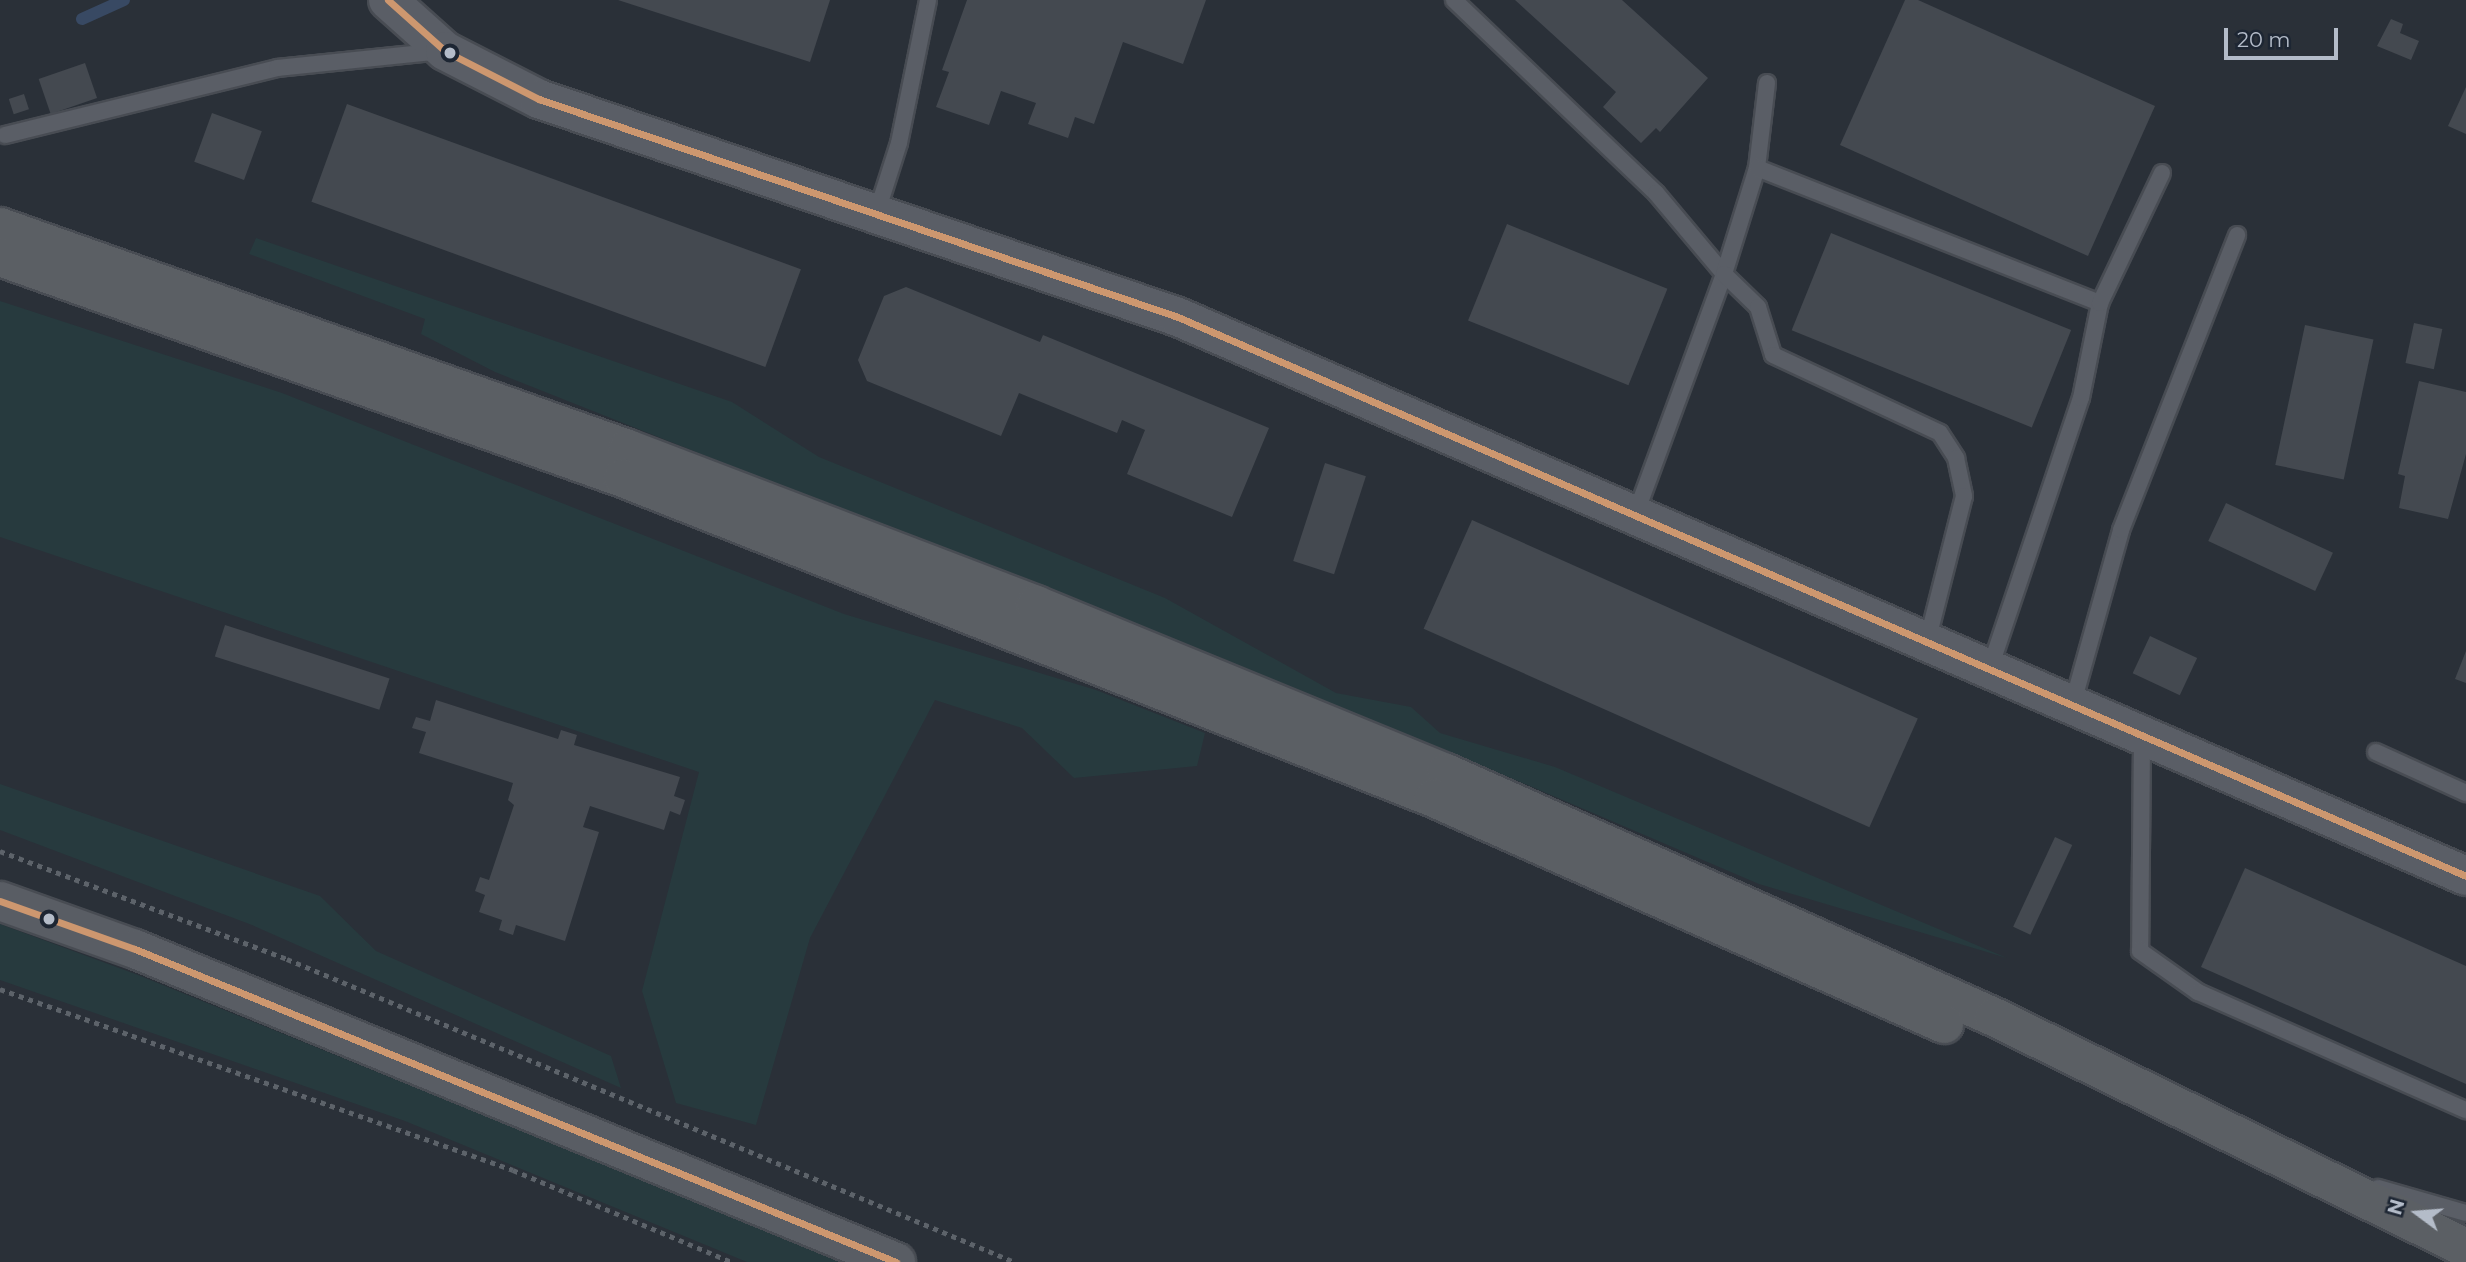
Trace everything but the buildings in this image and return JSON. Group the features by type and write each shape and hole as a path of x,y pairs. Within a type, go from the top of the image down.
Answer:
{"highway":[{"path":"0,227 628,449 1036,605 1446,773 1766,913 2310,1170 2466,1248"},
{"path":"0,257 622,478 1434,798 1985,1041 2435,1262"},
{"path":"0,279 264,351"}],"main road":[{"path":"0,901 135,949 896,1262"}],"street":[{"path":"388,0 444,51 538,99 877,212 1178,317 1636,513 1989,673 2466,876"}],"lane":[{"path":"877,212 899,143 928,0"},
{"path":"1454,0 1656,193 1724,274 1758,307 1773,355 1940,433 1956,458 1964,496 1926,645"},
{"path":"5,135 276,68 444,51"},
{"path":"1636,513 1724,274 1757,167 1767,83"},
{"path":"1757,167 2100,303"},
{"path":"1989,673 2081,398 2100,303 2162,173"},
{"path":"2071,708 2121,530 2237,235"},
{"path":"2142,739 2140,951 2198,992 2466,1110"},
{"path":"2376,752 2466,793"},
{"path":"2310,1170 2466,1213"}],"path":[{"path":"0,851 287,959 1015,1262"},
{"path":"0,989 487,1161 732,1262"}],"green space":[{"path":"256,238 732,402 819,457 1165,598 1336,693 1411,707 1440,733 1555,767 2007,958 1759,884 1457,755 495,372 421,334 425,319 249,254"},
{"path":"0,301 282,393 844,614 1096,690 1205,733 1197,766 1074,778 1022,728 935,700 810,938 756,1125 676,1103 642,991 699,772 0,537"},
{"path":"0,784 320,896 376,951 611,1056 621,1088 252,925 0,830"},
{"path":"0,924 138,975 845,1262 747,1262 405,1121 0,980"}],"waterway":[{"path":"82,19 124,0"}],"transit line":[{"path":"388,0 445,51 539,99 1178,317 2466,876"},
{"path":"0,901 135,949 896,1262"}]}
